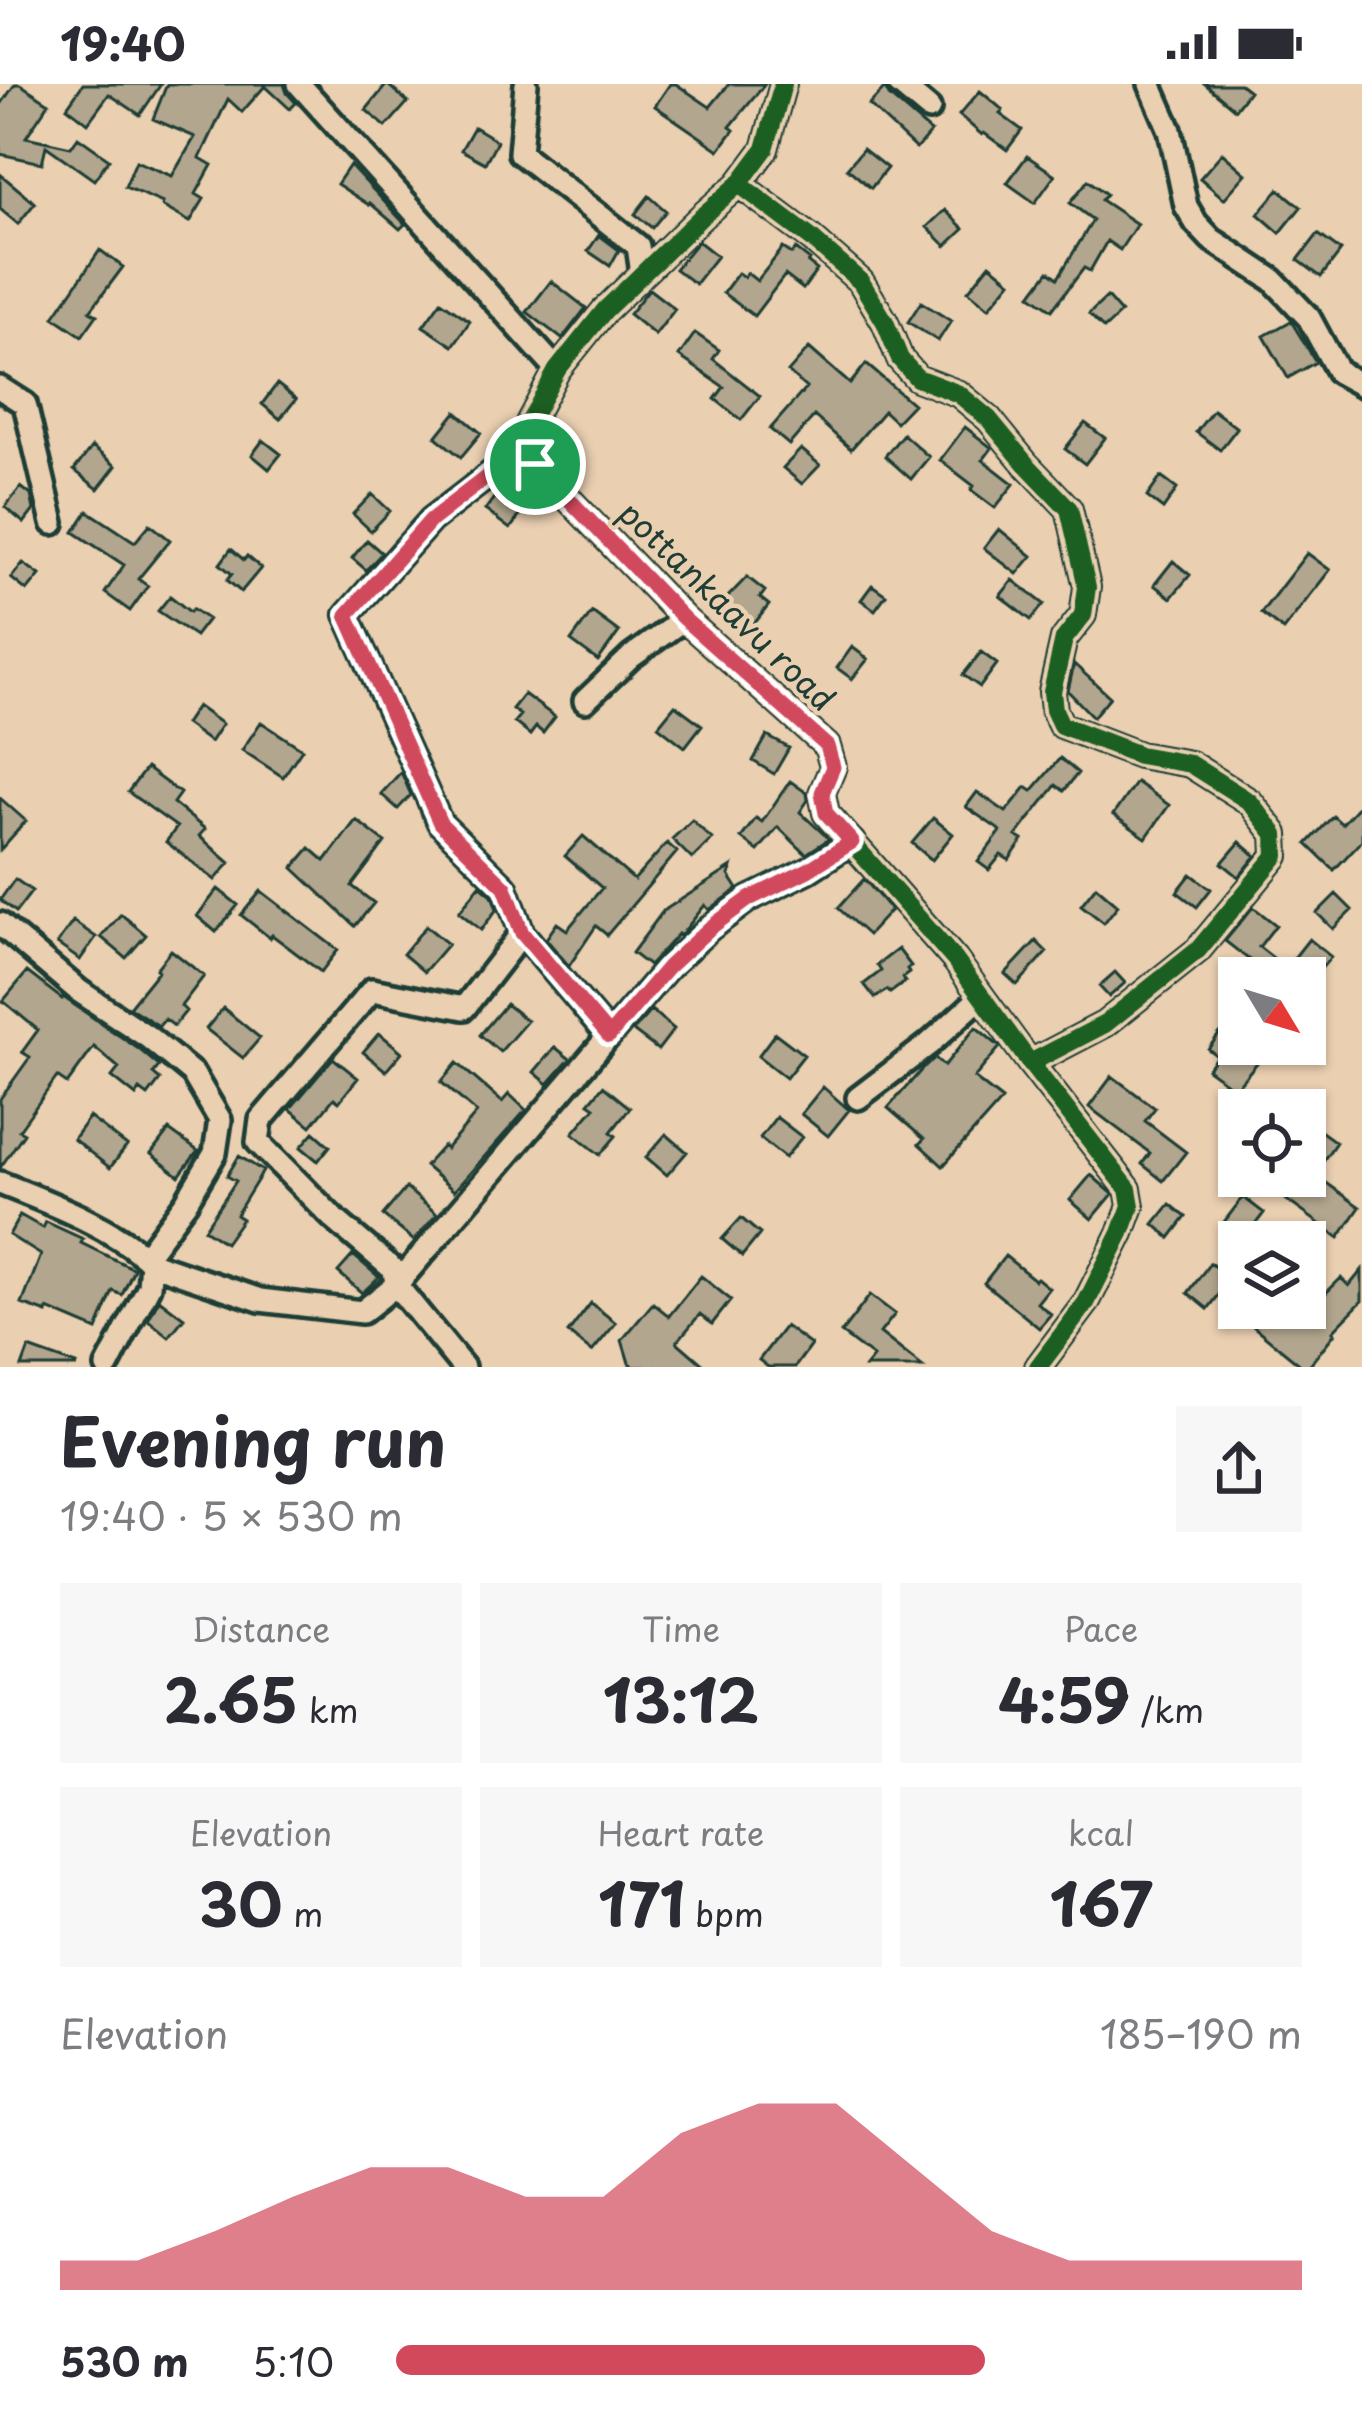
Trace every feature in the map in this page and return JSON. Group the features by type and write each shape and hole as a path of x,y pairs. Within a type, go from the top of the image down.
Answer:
{"street":[{"path":"299,84 557,370"},
{"path":"526,84 520,153 638,246 642,274"},
{"path":"609,1036 522,933 505,887 440,823 347,615 431,520 501,466 535,464 529,423 557,370 605,310 739,184 764,149 782,84"},
{"path":"899,84 929,109"},
{"path":"1150,84 1170,130 1186,206 1196,224 1273,280 1309,318 1338,372 1362,385"},
{"path":"739,184 861,282 901,359 917,378 958,394 989,419 1069,509 1087,587 1083,615 1064,640 1052,692 1061,724 1139,755 1190,764 1250,802 1275,834 1276,856 1198,950 1105,1024 1030,1064"},
{"path":"0,388 25,404 53,523"},
{"name":"pottankaavu road","path":"535,464 684,619 827,746 833,767 822,793 826,813 955,960 1128,1189 1131,1206 1086,1303 1039,1367"},
{"path":"585,701 631,657 684,619"},
{"path":"0,1183 48,1202 138,1250 148,1260 260,1300 362,1312 396,1286 668,967 749,899 852,842"},
{"path":"0,924 79,991 193,1074 220,1120 214,1153 148,1260 148,1286 106,1367"},
{"path":"463,1367 396,1286 394,1270 333,1218 258,1142 261,1120 371,990 464,1007 522,933"},
{"path":"858,1098 981,997"}],"building":[{"path":"15,84 49,103 26,137 71,147 78,137 109,159 94,180 46,146 42,163 0,154 0,106"},
{"path":"83,84 161,84 140,115 109,94 88,123 67,107"},
{"path":"167,84 284,84 296,103 290,109 265,86 242,112 228,99 200,158 212,165 196,194 204,199 190,222 163,203 125,187 136,161 172,176 195,137 153,119"},
{"path":"387,84 408,102 386,127 366,110"},
{"path":"670,84 710,107 729,84 765,84 730,127 734,130 719,150 655,106"},
{"path":"1205,84 1240,84 1249,91 1235,109"},
{"path":"885,88 931,132 916,149 869,105"},
{"path":"980,91 1022,130 1007,150 959,115"},
{"path":"474,127 497,141 485,163 461,150"},
{"path":"863,149 887,168 871,188 847,168"},
{"path":"1222,153 1246,174 1224,199 1200,178"},
{"path":"1027,156 1055,175 1035,203 1007,183"},
{"path":"350,165 405,224 400,229 370,203 337,184"},
{"path":"0,174 35,203 18,224 0,209"},
{"path":"1088,180 1106,194 1101,200 1137,224 1120,250 1107,241 1090,271 1084,268 1052,310 1031,295 1049,271 1058,278 1093,220 1070,203"},
{"path":"1279,189 1301,207 1280,233 1258,214"},
{"path":"649,196 666,211 652,228 635,214"},
{"path":"945,210 964,229 946,246 927,227"},
{"path":"1318,234 1341,251 1321,277 1298,260"},
{"path":"599,235 619,250 610,266 588,251"},
{"path":"698,241 717,256 695,284 675,269"},
{"path":"783,248 792,254 796,249 817,270 803,289 785,275 754,316 723,293 738,273 757,281"},
{"path":"100,250 123,267 90,311 97,315 82,336 54,317"},
{"path":"990,264 1011,281 989,308 968,291"},
{"path":"551,281 586,308 562,339 527,312"},
{"path":"649,289 675,309 655,335 629,314"},
{"path":"1107,297 1121,313 1104,329 1089,314"},
{"path":"441,301 470,321 453,346 423,326"},
{"path":"921,302 951,321 938,341 908,322"},
{"path":"1291,321 1316,362 1288,378 1264,336"},
{"path":"695,333 719,350 713,359 760,396 741,420 715,399 724,387 679,356"},
{"path":"809,348 850,384 866,364 913,404 896,422 884,411 851,449 814,416 789,445 770,429 806,388 788,372"},
{"path":"277,384 296,399 280,419 262,404"},
{"path":"1213,410 1237,428 1220,450 1196,432"},
{"path":"456,412 481,433 461,457 436,437"},
{"path":"1085,423 1105,438 1085,464 1065,449"},
{"path":"965,427 992,448 983,460 1014,484 995,508 940,460"},
{"path":"903,434 929,457 911,479 885,456"},
{"path":"263,440 281,454 269,469 252,455"},
{"path":"92,447 116,466 98,489 74,470"},
{"path":"801,449 820,465 802,484 783,468"},
{"path":"1161,477 1177,489 1163,509 1147,497"},
{"path":"21,487 31,495 34,510 24,523 5,507"},
{"path":"502,487 527,506 510,529 485,510"},
{"path":"372,494 390,511 371,531 353,514"},
{"path":"88,511 135,542 150,524 170,540 138,579 148,586 130,611 105,593 124,565 74,532"},
{"path":"999,529 1032,556 1017,574 984,548"},
{"path":"367,540 382,553 366,570 352,558"},
{"path":"231,549 261,568 241,592 227,580 232,574 220,564"},
{"path":"1307,553 1330,570 1283,630 1261,613"},
{"path":"1173,561 1190,575 1171,598 1154,585"},
{"path":"23,563 40,575 27,591 11,578"},
{"path":"747,577 765,591 760,598 769,605 754,624 748,619 744,624 724,609 729,604 724,601"},
{"path":"1013,580 1044,604 1031,620 1000,596"},
{"path":"872,585 886,595 875,610 861,600"},
{"path":"170,596 208,619 195,636 158,611"},
{"path":"592,612 619,632 598,661 571,641"},
{"path":"852,647 868,659 852,679 837,668"},
{"path":"981,652 997,664 980,687 963,675"},
{"path":"1074,664 1110,697 1093,717 1068,691"},
{"path":"524,694 555,717 543,733 536,727 530,735 514,722 520,715 512,709"},
{"path":"675,705 702,725 685,747 658,726"},
{"path":"197,706 222,724 210,742 185,724"},
{"path":"261,722 302,749 283,777 242,750"},
{"path":"767,736 789,748 774,774 753,761"},
{"path":"1060,758 1078,773 1064,791 1056,785 1016,836 1023,840 1009,860 1001,855 989,870 978,862 1001,831 966,807 977,792 1006,812"},
{"path":"146,768 180,793 173,803 205,829 199,836 230,863 215,880 166,842 177,827 128,792"},
{"path":"401,772 411,795 398,809 381,794"},
{"path":"790,781 807,793 800,812 829,839 806,854 778,827 758,851 741,838 756,818 762,822"},
{"path":"1136,782 1169,805 1146,838 1113,815"},
{"path":"0,798 26,821 0,850"},
{"path":"1362,802 1362,840 1334,870 1307,844 1333,816 1342,824"},
{"path":"933,818 953,834 932,860 912,843"},
{"path":"356,820 385,842 352,886 374,903 355,926 293,868 310,848 325,861"},
{"path":"692,820 712,839 692,859 672,839"},
{"path":"583,836 634,880 667,843 677,852 607,935 596,926 569,966 546,939 557,923 567,930 602,888 565,856"},
{"path":"1240,842 1256,856 1239,877 1222,863"},
{"path":"732,867 729,875 738,889 709,910 705,905 649,966 632,953 663,911"},
{"path":"1191,874 1211,889 1197,907 1177,892"},
{"path":"15,879 32,891 16,912 0,900"},
{"path":"864,879 891,910 868,935 838,908"},
{"path":"480,885 492,895 497,909 481,930 459,912"},
{"path":"1096,886 1118,905 1104,923 1081,905"},
{"path":"218,889 238,905 216,932 197,916"},
{"path":"261,891 338,950 321,972 241,915"},
{"path":"1336,894 1352,910 1333,929 1317,913"},
{"path":"1253,907 1276,925 1259,947 1272,957 1246,957 1225,941"},
{"path":"121,914 146,935 126,958 101,937"},
{"path":"73,921 96,937 80,960 57,944"},
{"path":"426,926 448,944 424,972 403,954"},
{"path":"1309,939 1331,957 1326,963 1326,957 1295,957"},
{"path":"1036,941 1047,952 1017,985 1005,974"},
{"path":"898,949 911,966 902,978 905,982 875,998 864,984 881,971 877,965"},
{"path":"171,950 204,976 181,1006 186,1011 174,1026 165,1019 159,1026 129,1007"},
{"path":"27,972 140,1050 159,1066 153,1074 160,1080 148,1096 140,1090 136,1096 112,1077 119,1068 94,1047 67,1084 57,1077 19,1130 24,1133 0,1168 0,1099 30,1057 22,1052 38,1030 3,1001"},
{"path":"1115,972 1125,983 1109,997 1099,986"},
{"path":"506,1004 527,1021 500,1052 480,1035"},
{"path":"223,1008 260,1038 243,1058 206,1029"},
{"path":"651,1010 674,1029 658,1050 633,1031"},
{"path":"976,1027 1000,1047 974,1078 1002,1100 943,1166 919,1144 924,1139 888,1108 935,1058 944,1066"},
{"path":"379,1033 402,1052 386,1071 363,1052"},
{"path":"775,1033 804,1055 786,1078 758,1056"},
{"path":"1218,1036 1218,1065 1255,1065 1235,1089 1207,1069 1217,1056 1208,1049"},
{"path":"555,1047 570,1059 548,1084 534,1072"},
{"path":"333,1058 358,1078 311,1126 290,1109"},
{"path":"457,1063 502,1102 509,1094 526,1110 454,1191 425,1166 477,1113 441,1082"},
{"path":"1112,1076 1155,1108 1145,1121 1186,1152 1163,1181 1142,1164 1150,1153 1089,1107"},
{"path":"603,1086 630,1108 600,1155 573,1133 595,1107 589,1103"},
{"path":"823,1087 849,1110 828,1136 801,1114"},
{"path":"89,1117 127,1146 110,1168 73,1139"},
{"path":"776,1117 802,1137 785,1158 760,1138"},
{"path":"169,1130 198,1151 179,1176 151,1154"},
{"path":"314,1132 330,1146 318,1161 301,1147"},
{"path":"666,1134 687,1152 667,1175 646,1157"},
{"path":"1326,1135 1336,1142 1326,1157"},
{"path":"239,1156 263,1171 236,1215 242,1219 225,1243 204,1229 236,1181 227,1176"},
{"path":"1091,1175 1113,1194 1092,1219 1070,1200"},
{"path":"1326,1183 1360,1207 1339,1238 1326,1229 1326,1221 1315,1221 1282,1197 1326,1197"},
{"path":"406,1188 437,1214 414,1241 383,1215"},
{"path":"1243,1197 1264,1213 1258,1221 1225,1221"},
{"path":"1170,1204 1186,1217 1170,1238 1154,1224"},
{"path":"20,1215 43,1228 46,1222 83,1239 81,1243 134,1269 122,1295 113,1291 97,1330 48,1309 47,1313 22,1304 41,1255 9,1235"},
{"path":"741,1218 760,1234 742,1256 722,1239"},
{"path":"353,1255 379,1277 362,1293 338,1272"},
{"path":"1005,1256 1049,1288 1037,1303 1051,1314 1039,1328 984,1283"},
{"path":"1210,1263 1218,1269 1218,1296 1208,1309 1188,1293"},
{"path":"1362,1270 1362,1301 1308,1367 1256,1329 1326,1329 1326,1293 1341,1278 1349,1286"},
{"path":"701,1276 731,1300 712,1324 700,1314 677,1342 706,1367 634,1367 622,1340 653,1303 669,1316"},
{"path":"870,1295 895,1314 880,1333 923,1367 865,1367 873,1357 841,1333"},
{"path":"159,1299 184,1318 169,1337 148,1320"},
{"path":"591,1303 616,1323 592,1352 568,1333"},
{"path":"785,1326 811,1345 795,1367 768,1367 759,1360"},
{"path":"29,1348 77,1365 22,1367"}],"cycle path":[{"path":"783,84 765,149 739,184 861,282 900,359 917,378 959,394 989,419 1069,509 1087,587 1083,615 1064,639 1052,692 1061,725 1139,755 1190,764 1250,802 1275,834 1276,856 1198,950 1105,1024 1030,1063"},
{"path":"739,184 605,310 557,370 529,423 535,464 684,619 827,746 833,767 822,793 826,813 955,960 1128,1189 1131,1206 1086,1303 1038,1367"}],"route":[{"path":"535,464 684,619 827,746 833,767 822,793 826,813 852,842 749,899 710,928 668,967 609,1036 522,933 505,887 440,823 347,615 431,520 501,466 535,464"}]}
